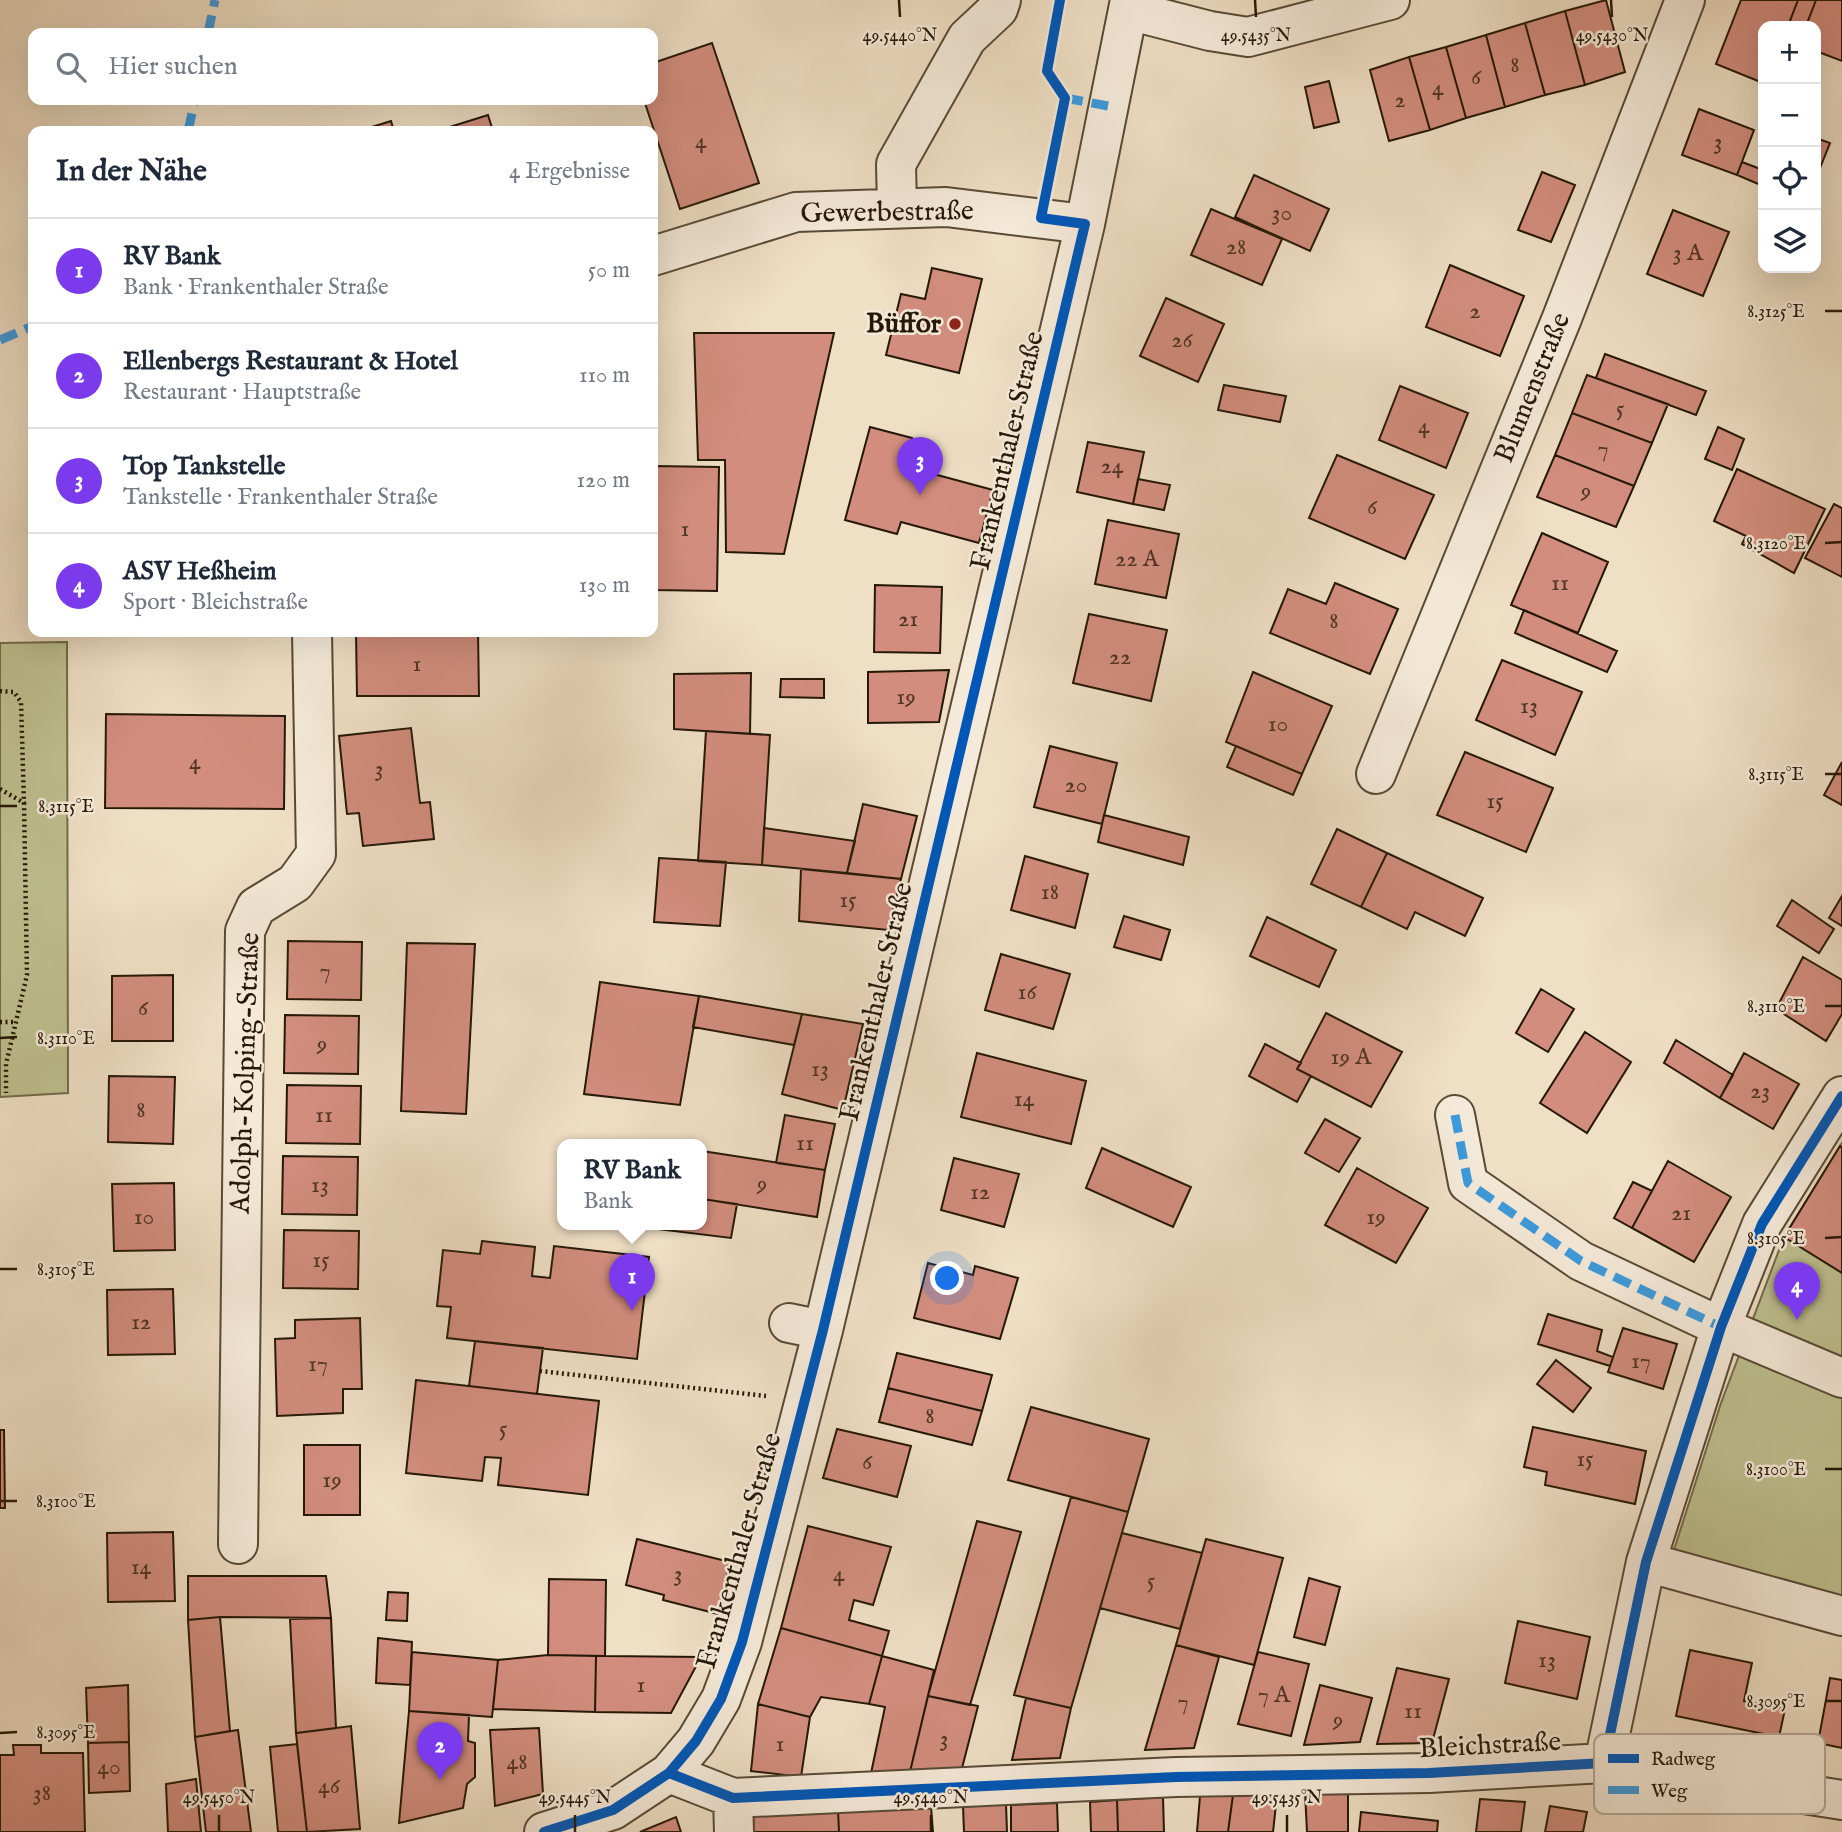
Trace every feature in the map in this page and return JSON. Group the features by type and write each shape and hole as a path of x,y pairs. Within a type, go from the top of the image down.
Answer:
{"street":[{"path":"897,208 897,164 967,38 998,9 1002,0"},
{"path":"1129,5 1210,31 1248,37 1390,0"},
{"name":"Blumenstraße","path":"1376,774 1562,318 1685,0"},
{"name":"Frankenthaler Straße","path":"544,1832 612,1810 669,1773 696,1741 721,1699 742,1642 805,1401 806,1326 1086,224 1129,5"},
{"name":"Gewerbestraße","path":"658,255 796,212 946,207 1086,224"},
{"name":"Adolph-Kolping-Straße","path":"238,1544 246,930 256,907 295,883 316,854 312,637"},
{"path":"1610,1734 1646,1562 1721,1327 1762,1224 1842,1096"},
{"path":"1455,1115 1468,1184 1581,1261 1721,1327 1842,1378"},
{"path":"1646,1562 1842,1616"},
{"name":"Bleichstraße","path":"669,1773 734,1815 1176,1777 1429,1773 1594,1764"}],"path":[{"path":"0,691 14,692 22,702 27,975 6,1063 6,1093"},
{"path":"0,789 24,803"},
{"path":"0,1022 16,1022"},
{"path":"540,1371 805,1401"}],"green space":[{"path":"67,642 68,1093 0,1097 0,643"},
{"path":"1842,1143 1842,1596 1673,1553 1721,1403 1784,1237"}],"building":[{"path":"1606,0 1625,72 1585,85 1565,11"},
{"path":"1741,0 1798,0 1790,21 1758,21 1758,81 1716,64"},
{"path":"1798,0 1816,0 1808,21 1790,21"},
{"path":"1816,0 1842,0 1842,61 1821,53 1821,21 1808,21"},
{"path":"1565,11 1585,85 1545,95 1525,23"},
{"path":"1525,23 1545,95 1505,107 1486,35"},
{"path":"1486,35 1505,107 1466,118 1446,47"},
{"path":"712,43 759,183 680,209 658,142 658,126 653,126 646,105 658,105 658,61"},
{"path":"1446,47 1466,118 1430,130 1409,57"},
{"path":"1409,57 1430,130 1389,141 1370,70"},
{"path":"1329,81 1339,122 1314,128 1305,87"},
{"path":"1699,109 1754,130 1737,175 1682,155"},
{"path":"488,115 491,126 453,126"},
{"path":"391,121 392,126 375,126"},
{"path":"1821,140 1830,143 1821,166"},
{"path":"1742,162 1758,168 1758,184 1737,175"},
{"path":"1542,172 1575,185 1551,242 1518,230"},
{"path":"1254,175 1329,209 1310,251 1235,217"},
{"path":"1211,209 1282,239 1262,285 1191,255"},
{"path":"1673,210 1729,232 1703,296 1647,274"},
{"path":"1450,265 1524,296 1500,356 1426,327"},
{"path":"932,268 982,279 959,373 886,355 901,294 925,299"},
{"path":"1166,298 1224,324 1198,382 1140,356"},
{"path":"694,333 834,333 784,554 726,552 725,460 698,460"},
{"path":"1605,354 1706,391 1696,415 1596,378"},
{"path":"1587,375 1668,404 1652,443 1572,413"},
{"path":"1224,385 1286,396 1280,422 1218,410"},
{"path":"1400,386 1468,413 1446,468 1379,440"},
{"path":"1572,413 1652,443 1634,486 1555,455"},
{"path":"870,427 912,438 904,466 993,490 979,543 901,522 897,534 845,520"},
{"path":"1718,427 1744,439 1732,470 1705,459"},
{"path":"1088,442 1144,452 1133,504 1077,492"},
{"path":"1337,455 1434,495 1405,559 1309,518"},
{"path":"1555,455 1634,486 1616,527 1537,497"},
{"path":"658,466 719,467 717,591 658,590"},
{"path":"1737,469 1825,509 1794,573 1742,544 1746,536 1714,521"},
{"path":"1138,479 1170,485 1164,510 1133,504"},
{"path":"1834,504 1842,508 1842,577 1805,558"},
{"path":"1108,520 1179,534 1166,598 1095,584"},
{"path":"1542,533 1608,562 1578,633 1511,605"},
{"path":"1335,583 1398,609 1370,674 1270,633 1288,589 1326,604"},
{"path":"875,585 942,587 940,653 874,652"},
{"path":"1524,610 1617,651 1607,672 1515,633"},
{"path":"1089,614 1167,630 1151,701 1073,683"},
{"path":"356,637 478,637 479,696 357,696"},
{"path":"1502,660 1582,692 1555,755 1476,720"},
{"path":"949,670 939,722 868,723 868,672"},
{"path":"1253,672 1332,706 1302,774 1226,742"},
{"path":"751,673 750,734 674,729 674,674"},
{"path":"781,679 824,679 824,698 780,697"},
{"path":"106,714 285,716 284,809 105,808"},
{"path":"411,728 420,803 430,802 434,839 363,846 359,813 347,814 339,736"},
{"path":"706,731 770,735 762,865 698,861"},
{"path":"1050,746 1117,763 1102,824 1034,807"},
{"path":"1236,746 1302,774 1293,795 1227,767"},
{"path":"1465,752 1553,788 1526,852 1437,815"},
{"path":"1842,762 1842,805 1824,795"},
{"path":"863,804 917,816 901,879 847,873"},
{"path":"1104,815 1189,837 1183,865 1098,842"},
{"path":"764,828 855,841 847,873 762,865"},
{"path":"1337,829 1387,853 1361,907 1311,884"},
{"path":"1387,853 1483,898 1465,936 1415,912 1407,929 1361,907"},
{"path":"1025,856 1088,874 1075,928 1011,910"},
{"path":"659,858 726,862 720,926 654,922"},
{"path":"801,869 901,879 888,930 799,921"},
{"path":"1842,896 1842,926 1829,918"},
{"path":"1792,900 1834,929 1819,953 1777,926"},
{"path":"1124,916 1170,930 1161,960 1114,947"},
{"path":"1267,917 1336,950 1319,987 1250,956"},
{"path":"288,941 362,942 361,1000 287,999"},
{"path":"407,943 475,944 466,1114 401,1111"},
{"path":"1001,954 1070,974 1053,1029 985,1010"},
{"path":"1803,957 1842,980 1842,1014 1826,1041 1776,1009"},
{"path":"173,975 173,1041 112,1041 112,976"},
{"path":"600,982 699,996 680,1105 584,1094"},
{"path":"1541,989 1574,1009 1548,1052 1516,1033"},
{"path":"699,996 802,1014 794,1045 693,1027"},
{"path":"1326,1013 1402,1052 1371,1107 1297,1069"},
{"path":"802,1014 863,1024 843,1110 782,1094"},
{"path":"285,1015 359,1016 358,1074 284,1073"},
{"path":"1585,1032 1631,1062 1587,1133 1540,1103"},
{"path":"1676,1040 1733,1075 1720,1098 1664,1063"},
{"path":"1265,1044 1301,1063 1297,1069 1311,1076 1297,1102 1249,1076"},
{"path":"977,1053 1086,1081 1071,1144 961,1117"},
{"path":"1744,1053 1799,1084 1773,1129 1720,1098"},
{"path":"109,1076 175,1077 173,1144 108,1142"},
{"path":"287,1085 361,1086 360,1144 286,1143"},
{"path":"785,1115 835,1124 825,1170 776,1163"},
{"path":"1325,1119 1360,1138 1339,1172 1305,1153"},
{"path":"1840,1146 1842,1148 1842,1273 1784,1237"},
{"path":"1102,1148 1191,1187 1173,1227 1086,1188"},
{"path":"707,1152 825,1170 817,1217 707,1200"},
{"path":"283,1156 358,1157 357,1215 282,1214"},
{"path":"954,1158 1019,1174 1004,1227 941,1210"},
{"path":"1668,1161 1731,1197 1694,1262 1632,1228"},
{"path":"1357,1168 1428,1208 1396,1263 1325,1225"},
{"path":"1633,1182 1652,1191 1632,1228 1614,1218"},
{"path":"174,1183 175,1250 114,1251 112,1184"},
{"path":"707,1200 737,1204 731,1238 665,1230 707,1230"},
{"path":"284,1230 359,1231 358,1289 283,1288"},
{"path":"482,1241 535,1247 532,1276 550,1278 554,1246 649,1257 637,1359 447,1338 451,1307 437,1306 443,1250 480,1254"},
{"path":"928,1263 973,1275 975,1266 1018,1278 1000,1339 914,1318"},
{"path":"173,1289 175,1354 108,1355 107,1290"},
{"path":"1548,1314 1602,1330 1597,1351 1613,1357 1610,1366 1538,1344"},
{"path":"360,1318 362,1389 343,1389 343,1413 277,1416 275,1339 295,1338 295,1320"},
{"path":"1623,1328 1677,1344 1663,1389 1608,1372"},
{"path":"475,1341 543,1348 537,1394 469,1386"},
{"path":"897,1353 992,1375 982,1411 888,1388"},
{"path":"1556,1360 1591,1388 1573,1412 1537,1384"},
{"path":"416,1380 599,1401 588,1495 498,1485 501,1458 485,1457 482,1481 406,1473"},
{"path":"888,1388 982,1411 972,1445 879,1422"},
{"path":"1031,1407 1149,1439 1128,1512 1008,1480"},
{"path":"1533,1427 1646,1451 1635,1504 1545,1485 1547,1472 1524,1467"},
{"path":"837,1429 911,1446 897,1497 823,1478"},
{"path":"0,1430 4,1430 5,1508 0,1508"},
{"path":"304,1445 360,1445 360,1515 304,1515"},
{"path":"1071,1497 1128,1512 1071,1708 1014,1695"},
{"path":"977,1521 1021,1532 970,1705 928,1696"},
{"path":"808,1526 891,1547 873,1605 854,1600 849,1620 889,1631 882,1656 781,1628"},
{"path":"173,1532 175,1601 108,1602 107,1533"},
{"path":"1122,1533 1202,1553 1180,1629 1100,1608"},
{"path":"637,1539 730,1562 718,1614 663,1600 664,1595 626,1585"},
{"path":"1206,1539 1283,1558 1254,1665 1176,1645"},
{"path":"188,1576 326,1576 331,1618 220,1617 188,1620"},
{"path":"1309,1578 1340,1587 1325,1645 1294,1637"},
{"path":"549,1579 606,1580 605,1656 548,1655"},
{"path":"388,1592 408,1593 407,1621 386,1620"},
{"path":"220,1617 230,1731 195,1737 188,1620"},
{"path":"331,1618 336,1728 296,1733 290,1619"},
{"path":"1518,1621 1590,1637 1577,1699 1505,1683"},
{"path":"781,1628 882,1656 869,1704 821,1697 810,1717 758,1704"},
{"path":"378,1638 412,1642 410,1685 376,1683"},
{"path":"1176,1645 1219,1657 1194,1748 1145,1750"},
{"path":"1690,1650 1752,1663 1744,1701 1785,1709 1780,1734 1764,1734 1676,1716"},
{"path":"412,1652 498,1660 492,1717 409,1711"},
{"path":"1258,1652 1309,1664 1291,1736 1238,1724"},
{"path":"548,1655 596,1656 595,1712 493,1709 498,1660"},
{"path":"596,1656 701,1657 671,1713 595,1712"},
{"path":"882,1656 934,1670 909,1776 870,1778 885,1707 869,1704"},
{"path":"1397,1668 1449,1679 1432,1743 1377,1744"},
{"path":"1830,1678 1842,1680 1842,1748 1825,1744 1825,1734 1820,1734"},
{"path":"128,1685 129,1742 88,1743 86,1688"},
{"path":"1320,1685 1372,1698 1360,1742 1304,1745"},
{"path":"928,1696 978,1706 961,1772 909,1776"},
{"path":"1026,1698 1071,1708 1060,1758 1012,1760"},
{"path":"758,1704 810,1717 801,1777 751,1771"},
{"path":"409,1711 469,1715 468,1741 475,1743 475,1777 467,1784 463,1808 399,1823"},
{"path":"351,1726 360,1829 307,1832 296,1733"},
{"path":"539,1728 543,1794 495,1806 490,1730"},
{"path":"238,1730 251,1832 206,1832 195,1737"},
{"path":"129,1742 130,1791 89,1793 88,1743"},
{"path":"297,1744 307,1832 278,1832 270,1747"},
{"path":"13,1745 41,1745 41,1753 83,1753 85,1832 0,1832 0,1755 14,1755"},
{"path":"196,1779 201,1832 168,1832 166,1784"},
{"path":"1348,1791 1348,1832 1307,1832 1305,1792"},
{"path":"1233,1795 1228,1832 1197,1832 1200,1796"},
{"path":"1233,1795 1277,1795 1273,1832 1228,1832"},
{"path":"1163,1797 1164,1832 1118,1832 1117,1800"},
{"path":"1480,1799 1525,1802 1521,1832 1476,1832"},
{"path":"1117,1800 1118,1832 1091,1832 1090,1802"},
{"path":"1057,1803 1058,1832 1011,1832 1011,1805"},
{"path":"1006,1804 1007,1832 964,1832 963,1806"},
{"path":"1550,1806 1587,1812 1583,1832 1545,1832"},
{"path":"931,1807 933,1832 839,1832 838,1810"},
{"path":"838,1810 839,1832 754,1832 753,1815"},
{"path":"1361,1812 1438,1821 1437,1832 1359,1832"},
{"path":"676,1817 681,1832 640,1832"}],"marked path":[{"path":"209,28 215,0"},
{"path":"1065,98 1108,106"},
{"path":"189,126 194,105"},
{"path":"0,340 28,328"},
{"path":"1455,1115 1468,1183 1581,1261 1721,1327"}],"cycle path":[{"path":"544,1832 613,1810 669,1773 696,1741 721,1699 742,1642 823,1330 1085,224 1041,218 1065,98 1047,71 1060,0"},
{"path":"1610,1734 1646,1562 1721,1327 1762,1224 1842,1096"},
{"path":"669,1773 733,1798 1176,1777 1429,1773 1594,1764"}],"place":[{"name":"Büffor","path":"955,324"},
{"name":"Top Tankstelle","path":"920,495"},
{"name":"RV Bank","path":"632,1311"},
{"name":"ASV Heßheim","path":"1797,1320"},
{"name":"Ellenbergs Restaurant & Hotel","path":"440,1780"}]}
